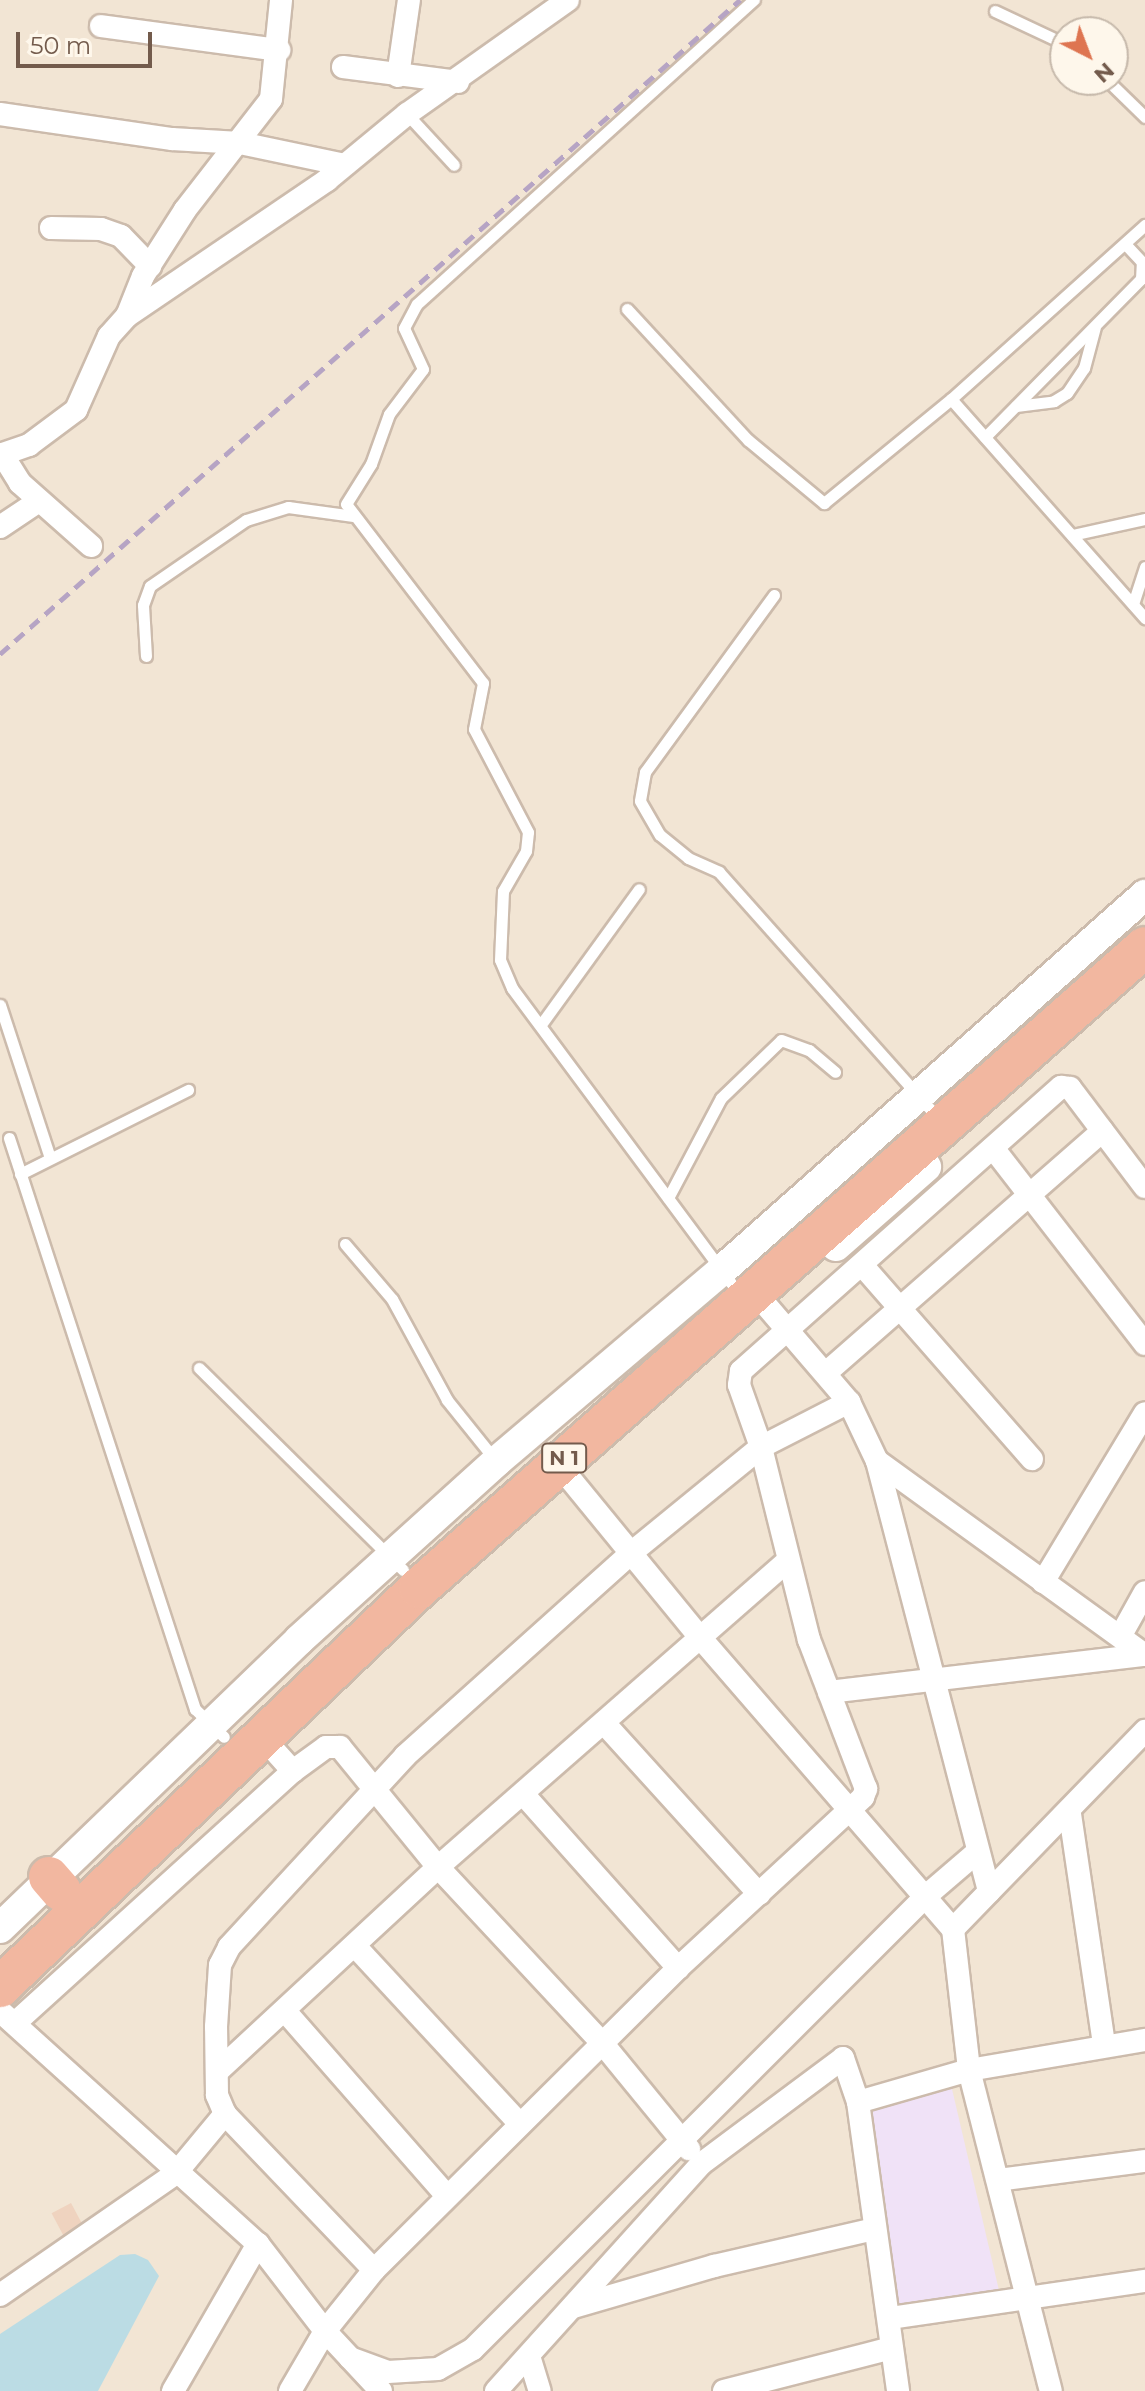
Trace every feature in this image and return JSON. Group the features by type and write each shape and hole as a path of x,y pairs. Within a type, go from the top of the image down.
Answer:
{"highway":[{"name":"N 1","path":"3,2008 374,1642 564,1471 925,1103 1145,917"},
{"name":"N 1","path":"0,1954 55,1884 397,1564 743,1288 1145,947"}],"street":[{"path":"127,316 150,266 185,210 240,143 271,99 279,50 281,0"},
{"path":"398,76 409,0"},
{"path":"91,546 39,501 1,455 29,445 76,410 109,336 127,316 344,165 407,114 458,82 568,0"},
{"path":"101,26 279,50"},
{"path":"343,67 458,82"},
{"path":"0,114 172,139 240,143 344,165"},
{"path":"51,228 101,229 121,236 150,266"},
{"path":"0,527 39,501"},
{"path":"925,1103 1145,895"},
{"path":"397,1564 497,1461 743,1288 1145,971"},
{"path":"290,2391 325,2331 374,2270 678,1968 854,1809 866,1789 829,1692 787,1562 761,1447 739,1378 788,1329 1061,1087 1070,1088 1145,1187"},
{"path":"827,1372 1102,1131"},
{"path":"993,1148 1145,1344"},
{"path":"862,1265 1032,1459"},
{"path":"743,1288 788,1329 827,1372 849,1402 877,1461 933,1680 963,1778 976,1853 989,1892"},
{"path":"374,2270 225,2114 217,2095 220,1965 229,1947 405,1756 631,1553 761,1447 849,1402"},
{"path":"1043,1582 1145,1413"},
{"path":"877,1461 1145,1655"},
{"path":"564,1471 698,1635 854,1809 953,1929 969,2070 1051,2391"},
{"path":"218,2071 356,1947 438,1867 524,1795 698,1635 787,1562"},
{"path":"1121,1635 1145,1592"},
{"path":"3,2008 72,1935 273,1749 374,1642"},
{"path":"829,1692 1145,1655"},
{"path":"604,1723 759,1894"},
{"path":"953,1929 1070,1814 1145,1731"},
{"path":"3,2008 293,1771 334,1745 438,1867 603,2044 701,2164"},
{"path":"273,1749 293,1771"},
{"path":"524,1795 678,1968"},
{"path":"1070,1814 1104,2044"},
{"path":"350,2358 388,2372 438,2369 473,2349 926,1896 976,1853"},
{"path":"0,1928 55,1884"},
{"path":"356,1947 520,2124"},
{"path":"3,2008 176,2173 258,2244 325,2331 381,2391"},
{"path":"285,2011 447,2196"},
{"path":"858,2102 969,2070 1104,2044 1145,2040"},
{"path":"496,2391 701,2164 834,2059 843,2058 849,2064 858,2102 898,2391"},
{"path":"0,2295 176,2173 225,2114"},
{"path":"998,2180 1145,2161"},
{"path":"572,2307 714,2266 874,2229"},
{"path":"173,2391 258,2244"},
{"path":"890,2318 1145,2281"},
{"path":"724,2391 892,2348"},
{"path":"529,2356 540,2391"}],"lane":[{"path":"743,1288 668,1198 542,1023 512,988 500,960 503,891 526,851 528,832 474,729 483,683 346,504 348,496 371,464 389,414 423,369 404,328 408,315 754,0"},
{"path":"995,11 1049,36"},
{"path":"1123,96 1145,117"},
{"path":"407,114 454,165"},
{"path":"627,309 748,440 824,503 951,399 1145,225"},
{"path":"985,437 1095,326 1145,270 1125,244"},
{"path":"1015,406 1054,401 1067,393 1084,368 1095,326"},
{"path":"951,399 1145,618"},
{"path":"146,656 143,605 150,586 246,520 288,507 353,516"},
{"path":"1072,535 1145,519"},
{"path":"1133,604 1145,567"},
{"path":"774,595 645,772 640,801 660,835 688,858 719,872 925,1103"},
{"path":"542,1023 639,889"},
{"path":"0,1005 50,1158"},
{"path":"668,1198 721,1098 781,1040 809,1050 835,1072"},
{"path":"20,1174 188,1090"},
{"path":"9,1138 174,1650 195,1709 217,1732"},
{"path":"345,1244 392,1299 447,1400 497,1461"},
{"path":"199,1368 397,1564"}],"shaded area":[{"path":"0,0 1145,0 1145,2391 0,2391"},
{"path":"952,2089 1001,2299 897,2312 865,2105"}],"water":[{"path":"135,2254 148,2260 159,2276 98,2391 0,2391 0,2334 120,2255"}],"building":[{"path":"71,2203 85,2229 66,2240 52,2213"}],"railway":[{"path":"0,654 740,0"}]}
